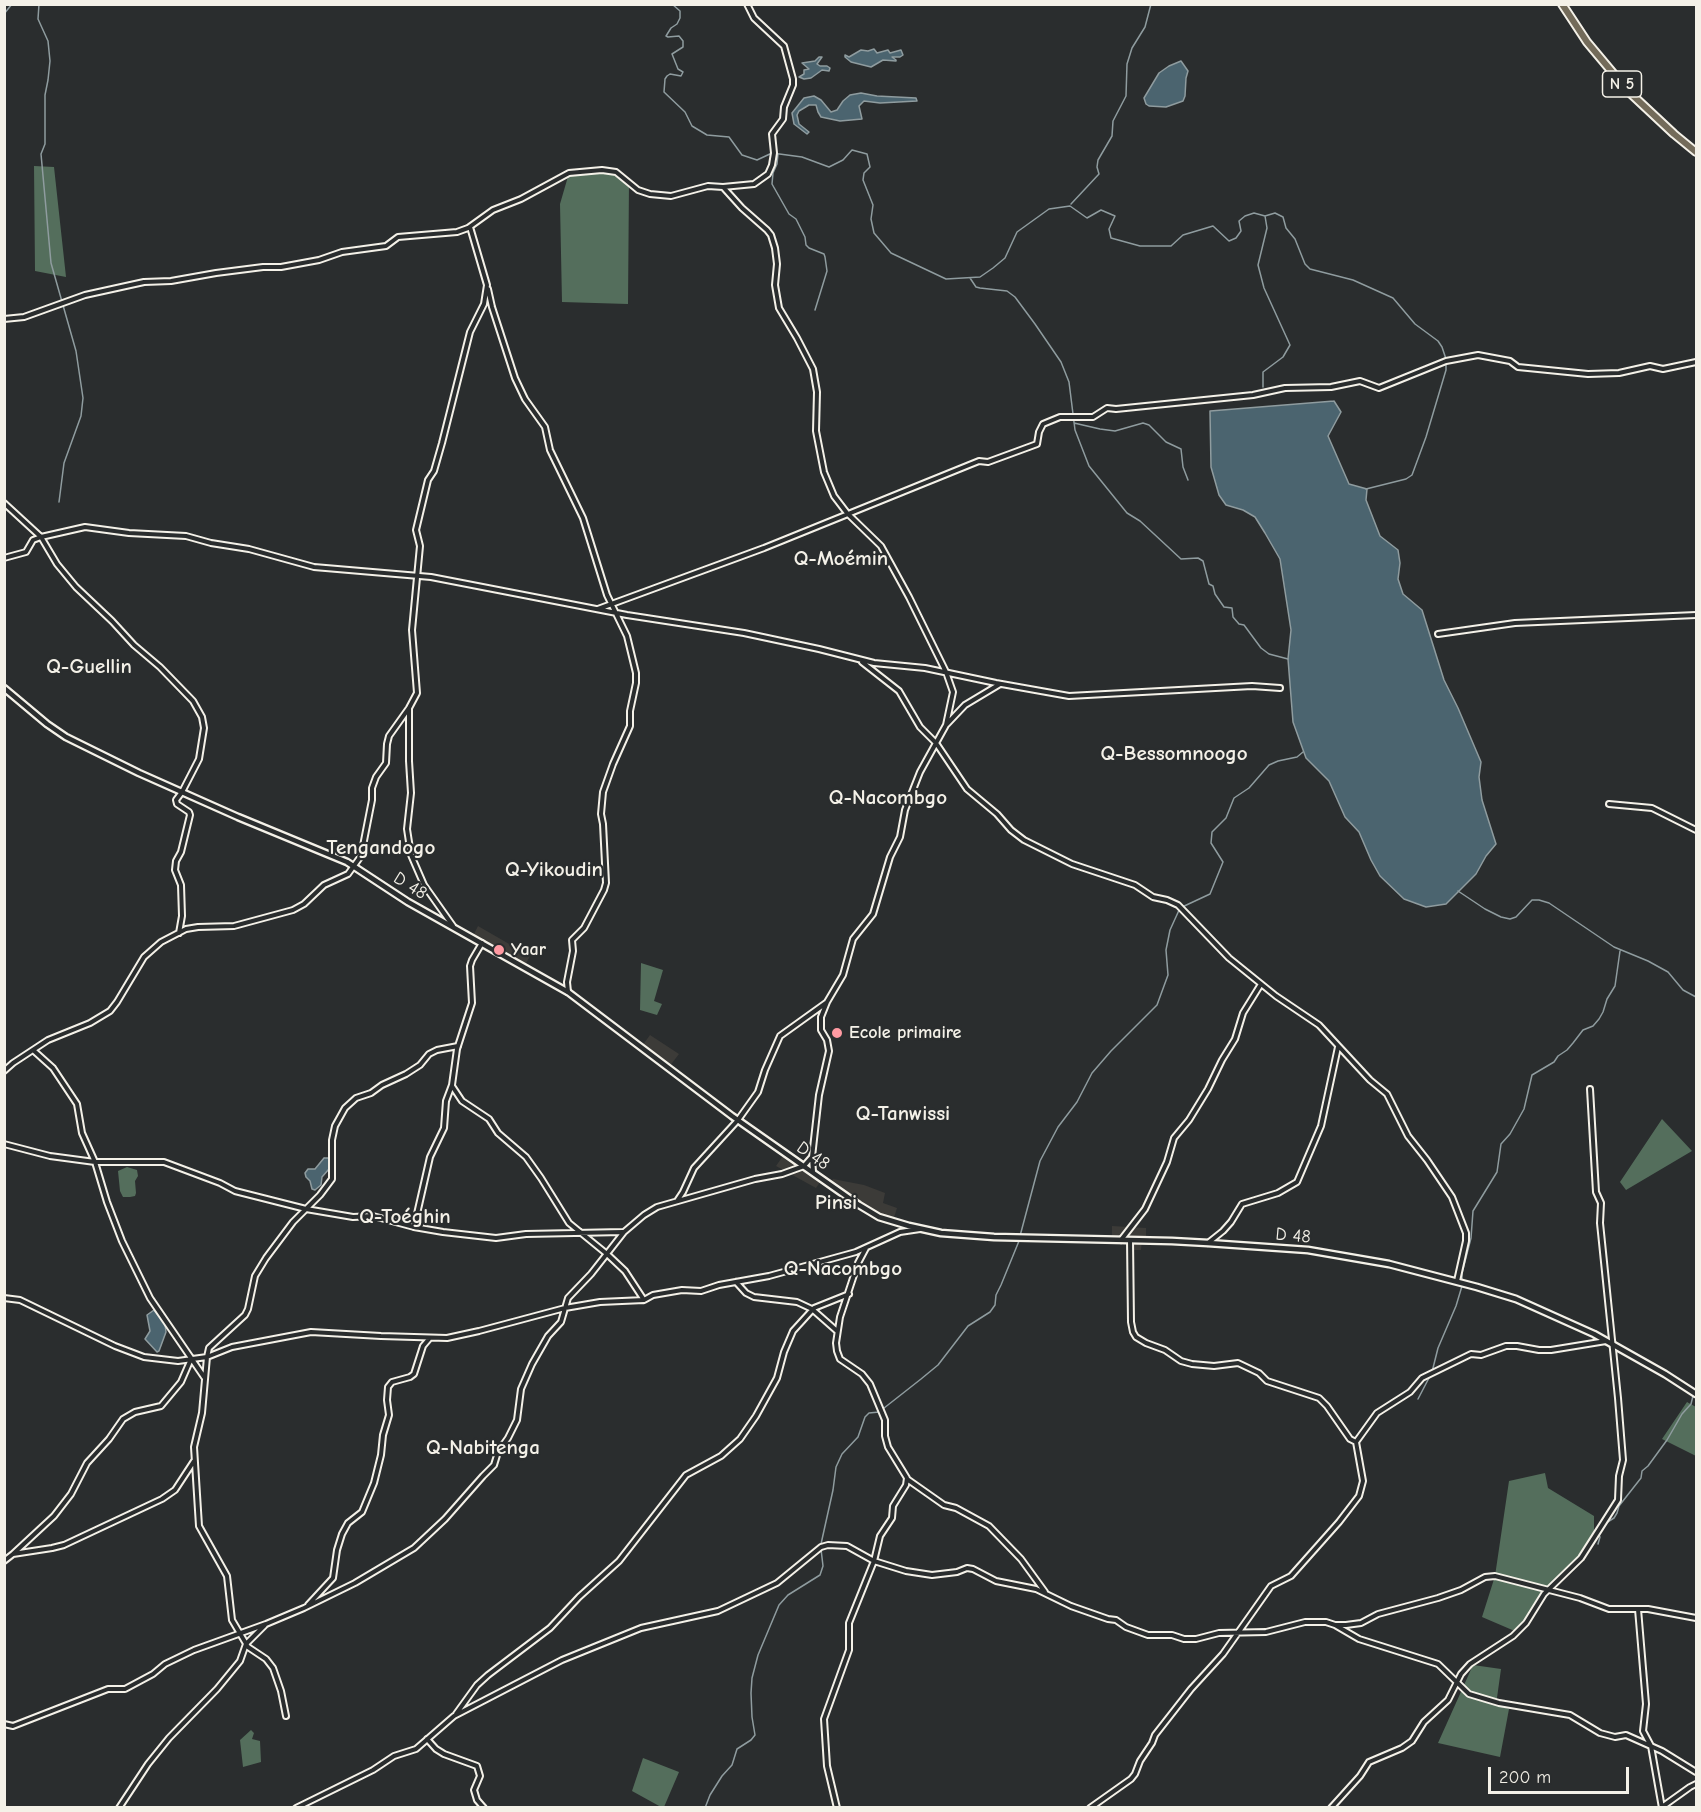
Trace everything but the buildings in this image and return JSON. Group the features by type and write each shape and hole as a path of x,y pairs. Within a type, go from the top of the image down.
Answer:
{"highway":[{"name":"N 5","path":"1562,4 1587,42 1628,91 1696,152"}],"street":[{"path":"4,319 24,317 85,294 144,282 171,281 263,267 281,267 319,260 342,252 386,246 398,237 457,232 470,227 493,210 521,199 569,173 609,170 620,175 638,190 671,196 708,186 754,184 768,174 772,165 774,153 772,134 783,119 784,107 793,79 784,46 754,18 747,4"},
{"path":"723,187 771,235 776,256 775,285 779,309 813,369 817,392 816,431 824,472 834,496 847,513 881,546 946,672 953,692 946,724 920,772 905,810 900,837 890,857 873,914 854,939 843,975 821,1017 821,1030 827,1040 829,1051 819,1095 812,1157 813,1172"},
{"path":"470,227 515,378 525,399 545,427 550,450 583,518 612,604 630,647 636,673 630,726 603,792 601,814 606,883 584,928 573,940 567,982 568,992"},
{"path":"4,1071 48,1040 90,1023 110,1011 144,957 161,942 198,927 234,926 293,910 304,904 324,885 348,874 361,856 372,800 372,788 376,777 386,763 389,736 417,693 412,630 420,546 416,530 428,480 434,471 442,443 470,332 484,304 487,285"},
{"path":"597,610 764,548 979,461 988,462 1037,444 1043,424 1060,417 1093,417 1107,408 1253,395 1286,388 1331,387 1360,381 1378,388 1446,361 1478,355 1510,361 1518,367 1587,374 1618,373 1650,366 1663,369 1696,362"},
{"path":"4,503 41,537 57,564 76,587 193,701 202,717 204,728 199,759 182,792 177,797 177,804 190,815 175,870 181,885 182,916 179,933"},
{"path":"4,558 26,552 33,540 85,527 186,537 249,549 314,567 418,576 476,585 597,610 744,633 874,663 925,668 1069,696 1252,686 1280,688"},
{"path":"1438,634 1515,623 1696,615"},
{"path":"859,659 899,692 920,727 936,743 967,789 997,814 1011,830 1024,840 1072,864 1135,885 1153,897 1178,905 1229,958 1319,1025 1370,1080 1387,1094 1408,1136 1452,1197 1466,1233 1457,1281"},
{"path":"946,724 965,705 1000,684"},
{"name":"D 48","path":"4,688 66,737 182,792 331,855 408,902 568,992 738,1120 879,1217 941,1233 994,1237 1208,1243 1326,1253 1396,1266 1516,1299 1612,1344 1695,1394"},
{"path":"409,708 411,793 407,829 411,855 424,885 455,928"},
{"path":"1609,804 1652,808 1696,830"},
{"path":"414,1227 430,1157 444,1128 446,1101 452,1085 458,1046 472,1003 472,960 482,943"},
{"path":"1121,1240 1144,1209 1167,1162 1174,1138 1189,1120 1208,1089 1235,1039 1243,1013 1261,984"},
{"path":"676,1202 694,1168 738,1120 758,1092 780,1036 827,1002"},
{"path":"286,1716 273,1668 266,1659 248,1647 232,1620 227,1576 199,1526 194,1447 202,1413 209,1348 245,1315 255,1276 293,1222 320,1195 332,1179 332,1140 345,1108 351,1101 371,1093 420,1065 429,1054 458,1046"},
{"path":"1208,1243 1231,1222 1242,1204 1278,1193 1297,1182 1321,1126 1338,1047"},
{"path":"33,1050 53,1068 77,1104 82,1132 95,1162 122,1241 153,1303 204,1378"},
{"path":"452,1085 462,1101 489,1119 498,1133 526,1157 542,1178 569,1223 625,1271 644,1300"},
{"path":"1331,1808 1360,1776 1369,1762 1402,1748 1412,1741 1424,1722 1448,1700 1461,1674 1470,1664 1517,1632 1526,1623 1548,1590 1581,1558 1618,1500 1619,1476 1623,1460 1600,1223 1601,1203 1597,1197 1590,1089"},
{"path":"4,1144 50,1156 95,1162 164,1162 235,1191 306,1209 353,1216 373,1216 414,1227 483,1238 526,1234 624,1232"},
{"path":"4,1724 13,1726 108,1689 125,1689 153,1674 165,1664 194,1650 304,1608 355,1583 414,1548 445,1519 494,1466 498,1452 517,1420 521,1389 532,1364 548,1336 561,1322 568,1298 624,1232 652,1210 755,1179 782,1174 804,1166 812,1157"},
{"path":"4,1298 20,1300 115,1346 144,1357 178,1361 207,1357 232,1347 311,1332 447,1338 565,1308 600,1302 644,1300 653,1295 682,1290 701,1291 769,1276 856,1252 900,1232 920,1229"},
{"path":"1130,1240 1131,1322 1136,1337 1165,1350 1181,1361 1214,1366 1238,1363 1259,1373 1268,1381 1319,1398 1350,1439 1356,1442"},
{"path":"866,1247 858,1263 840,1317 836,1343 840,1359 862,1374 870,1384 885,1420 888,1448 907,1478 944,1505 964,1512 989,1526 1021,1559 1045,1593"},
{"path":"736,1282 746,1293 754,1297 796,1302 812,1309 837,1332"},
{"path":"296,1808 373,1770 394,1756 416,1749 454,1716 477,1685 488,1675 550,1628 579,1597 619,1561 686,1475 721,1456 740,1439 777,1378 793,1331 812,1309 849,1294"},
{"path":"304,1608 333,1578 336,1550 342,1534 348,1523 362,1512 374,1483 389,1415 388,1387 392,1382 414,1374 423,1346 429,1338"},
{"path":"1090,1808 1131,1779 1155,1735 1191,1689 1223,1654 1271,1587 1291,1576 1359,1496 1363,1481 1356,1442 1377,1413 1410,1392 1422,1378 1471,1354 1491,1352 1506,1346 1551,1350 1606,1341"},
{"path":"4,1561 54,1516 72,1494 87,1463 109,1439 123,1419 135,1412 161,1406 181,1382 191,1359"},
{"path":"13,1554 64,1545 162,1499 180,1483 194,1460"},
{"path":"837,1808 826,1766 824,1719 849,1650 849,1623 874,1561 880,1536 892,1518 893,1506 906,1485 907,1478"},
{"path":"454,1716 562,1660 641,1628 718,1611 777,1583 821,1547 828,1545 847,1546 874,1561 906,1571 932,1575 973,1569 996,1581 1036,1589 1071,1606 1116,1620 1126,1627 1148,1635 1172,1635 1184,1639 1196,1640 1219,1633 1266,1632 1305,1622 1335,1625 1361,1623 1378,1614 1438,1598 1461,1590 1485,1577 1495,1576 1580,1598 1609,1609 1648,1609 1696,1618"},
{"path":"1638,1609 1646,1704 1643,1731 1651,1746 1662,1807 1696,1784"},
{"path":"119,1808 148,1764 217,1689 240,1661 246,1644 266,1624"},
{"path":"1335,1625 1359,1640 1438,1664 1469,1694 1499,1703 1570,1714 1600,1732 1615,1737 1626,1735 1662,1751 1696,1772"},
{"path":"427,1739 444,1754 477,1766 480,1776 474,1791 477,1800 484,1808"}],"shaded area":[{"path":"478,926 530,956 524,967 472,938"},
{"path":"650,1035 679,1054 669,1067 642,1046"},
{"path":"785,1153 822,1179 816,1188 776,1166"},
{"path":"833,1179 864,1185 885,1193 883,1203 897,1208 893,1221 879,1217 830,1184"},
{"path":"1112,1226 1146,1228 1146,1240 1142,1240 1141,1250 1130,1250 1130,1240 1112,1240"}],"green space":[{"path":"34,166 54,167 66,277 35,271"},
{"path":"602,170 616,172 629,182 628,304 562,302 560,204 569,173"},
{"path":"641,963 663,970 654,1001 662,1004 657,1015 640,1010"},
{"path":"1662,1119 1692,1151 1626,1190 1620,1182"},
{"path":"127,1167 137,1170 136,1193 135,1196 123,1197 120,1191 118,1171"},
{"path":"1687,1402 1696,1407 1696,1456 1662,1439"},
{"path":"1545,1473 1548,1488 1594,1516 1594,1539 1581,1558 1544,1594 1526,1623 1517,1632 1482,1617 1495,1576 1509,1481"},
{"path":"1473,1665 1501,1669 1496,1705 1509,1709 1500,1757 1438,1743"},
{"path":"251,1730 254,1733 252,1739 260,1741 261,1762 243,1767 240,1740"},
{"path":"643,1758 679,1772 664,1807 632,1791"}],"water":[{"path":"874,49 877,53 901,50 903,55 892,57 896,61 883,60 871,67 851,62 845,57 845,55 849,57 861,50"},
{"path":"822,57 817,64 827,66 830,68 829,71 822,70 811,78 799,77 804,74 804,70 809,69 802,63 815,61"},
{"path":"1181,61 1188,71 1183,101 1166,107 1146,104 1144,98 1159,73"},
{"path":"861,93 916,98 917,101 880,103 864,101 859,106 862,119 840,121 821,117 816,105 809,105 797,115 799,124 809,132 807,134 794,124 792,113 804,98 814,96 821,100 831,112 837,110 850,95"},
{"path":"1334,401 1341,412 1328,436 1349,484 1367,489 1366,500 1380,536 1398,550 1400,563 1398,579 1403,594 1422,610 1444,680 1481,762 1479,777 1482,800 1496,844 1476,874 1446,904 1426,907 1404,899 1380,876 1359,832 1345,817 1329,781 1306,758 1293,722 1288,659 1291,630 1280,559 1255,517 1243,510 1226,505 1219,495 1211,467 1210,411"},
{"path":"324,1158 329,1158 329,1169 322,1177 321,1185 315,1190 312,1189 305,1173 308,1169 315,1169"},
{"path":"154,1310 165,1324 166,1332 157,1352 145,1339 150,1331 147,1315"}],"waterway":[{"path":"4,14 12,4"},
{"path":"39,4 38,19 48,41 50,61 45,95 45,144 41,154 51,263 76,351 83,398 81,416 64,463 59,502"},
{"path":"672,4 680,11 680,18 666,36 679,36 683,41 683,47 672,54 678,69 683,72 681,76 670,74 667,76 664,92 685,112 692,126 707,135 729,137 742,155 757,160 772,153 802,157 829,167 843,160 852,150 867,154 870,167 864,173 863,180 873,205 871,219 874,233 891,253 946,279 980,277 1005,258 1017,232 1049,209 1070,206 1087,218 1101,210 1115,216 1109,229 1111,238 1140,246 1171,246 1183,235 1213,226 1229,241 1236,238 1241,231 1239,221 1245,216 1254,213 1265,216 1267,228 1258,265 1264,288 1290,345 1283,357 1263,372 1263,387"},
{"path":"1071,204 1099,174 1098,160 1112,136 1113,121 1126,96 1127,64 1132,48 1145,27 1151,4"},
{"path":"778,154 772,184 789,214 796,219 805,237 806,245 824,254 825,257 827,271 815,310"},
{"path":"1265,216 1275,213 1283,217 1286,228 1295,239 1305,264 1310,269 1353,280 1393,298 1415,324 1438,341 1442,347 1446,359 1446,370 1412,475 1406,479 1366,489"},
{"path":"970,278 976,287 1007,291 1015,297 1061,362 1069,382 1075,430 1089,466 1127,513 1140,521 1181,559 1198,558 1203,561 1209,584 1213,586 1215,594 1224,607 1232,608 1233,617 1239,624 1244,625 1261,648 1269,654 1288,659"},
{"path":"1074,423 1115,431 1143,423 1149,425 1166,442 1181,449 1183,467 1188,480"},
{"path":"1020,1236 1040,1161 1058,1127 1077,1102 1092,1073 1157,1005 1168,975 1166,950 1170,930 1180,908 1210,894 1223,862 1211,843 1212,832 1226,818 1234,798 1249,788 1269,765 1297,757 1303,752"},
{"path":"1458,891 1485,909 1510,919 1516,917 1532,900 1549,903 1614,947 1668,972 1683,990 1696,997"},
{"path":"1462,1281 1471,1238 1473,1211 1497,1172 1501,1144 1510,1134 1524,1109 1532,1075 1554,1062 1583,1030 1593,1026 1599,1019 1615,986 1620,951"},
{"path":"821,1544 836,1467 842,1454 858,1437 865,1417 869,1413 879,1412 938,1365 968,1326 990,1312 995,1305 996,1295 1019,1241"},
{"path":"1432,1372 1438,1348 1462,1286"},
{"path":"1418,1399 1430,1376"},
{"path":"1606,1523 1614,1518 1619,1506 1641,1478 1642,1471 1648,1466 1691,1404 1693,1396"},
{"path":"1598,1533 1600,1537 1598,1544"},
{"path":"705,1808 710,1795 732,1765 737,1749 755,1735 751,1693 758,1655 779,1605 788,1595 820,1575 823,1566 821,1549"}],"place":[{"name":"Yaar","path":"499,950"},
{"name":"Ecole primaire","path":"837,1033"}],"district":[{"name":"Q-Moémin","path":"841,559"},
{"name":"Q-Guellin","path":"89,667"},
{"name":"Q-Bessomnoogo","path":"1174,754"},
{"name":"Q-Nacombgo","path":"888,798"},
{"name":"Tengandogo","path":"381,848"},
{"name":"Q-Yikoudin","path":"554,870"},
{"name":"Q-Tanwissi","path":"903,1114"},
{"name":"Pinsi","path":"836,1203"},
{"name":"Q-Toéghin","path":"405,1217"},
{"name":"Q-Nacombgo","path":"843,1269"},
{"name":"Q-Nabitenga","path":"483,1448"}]}
